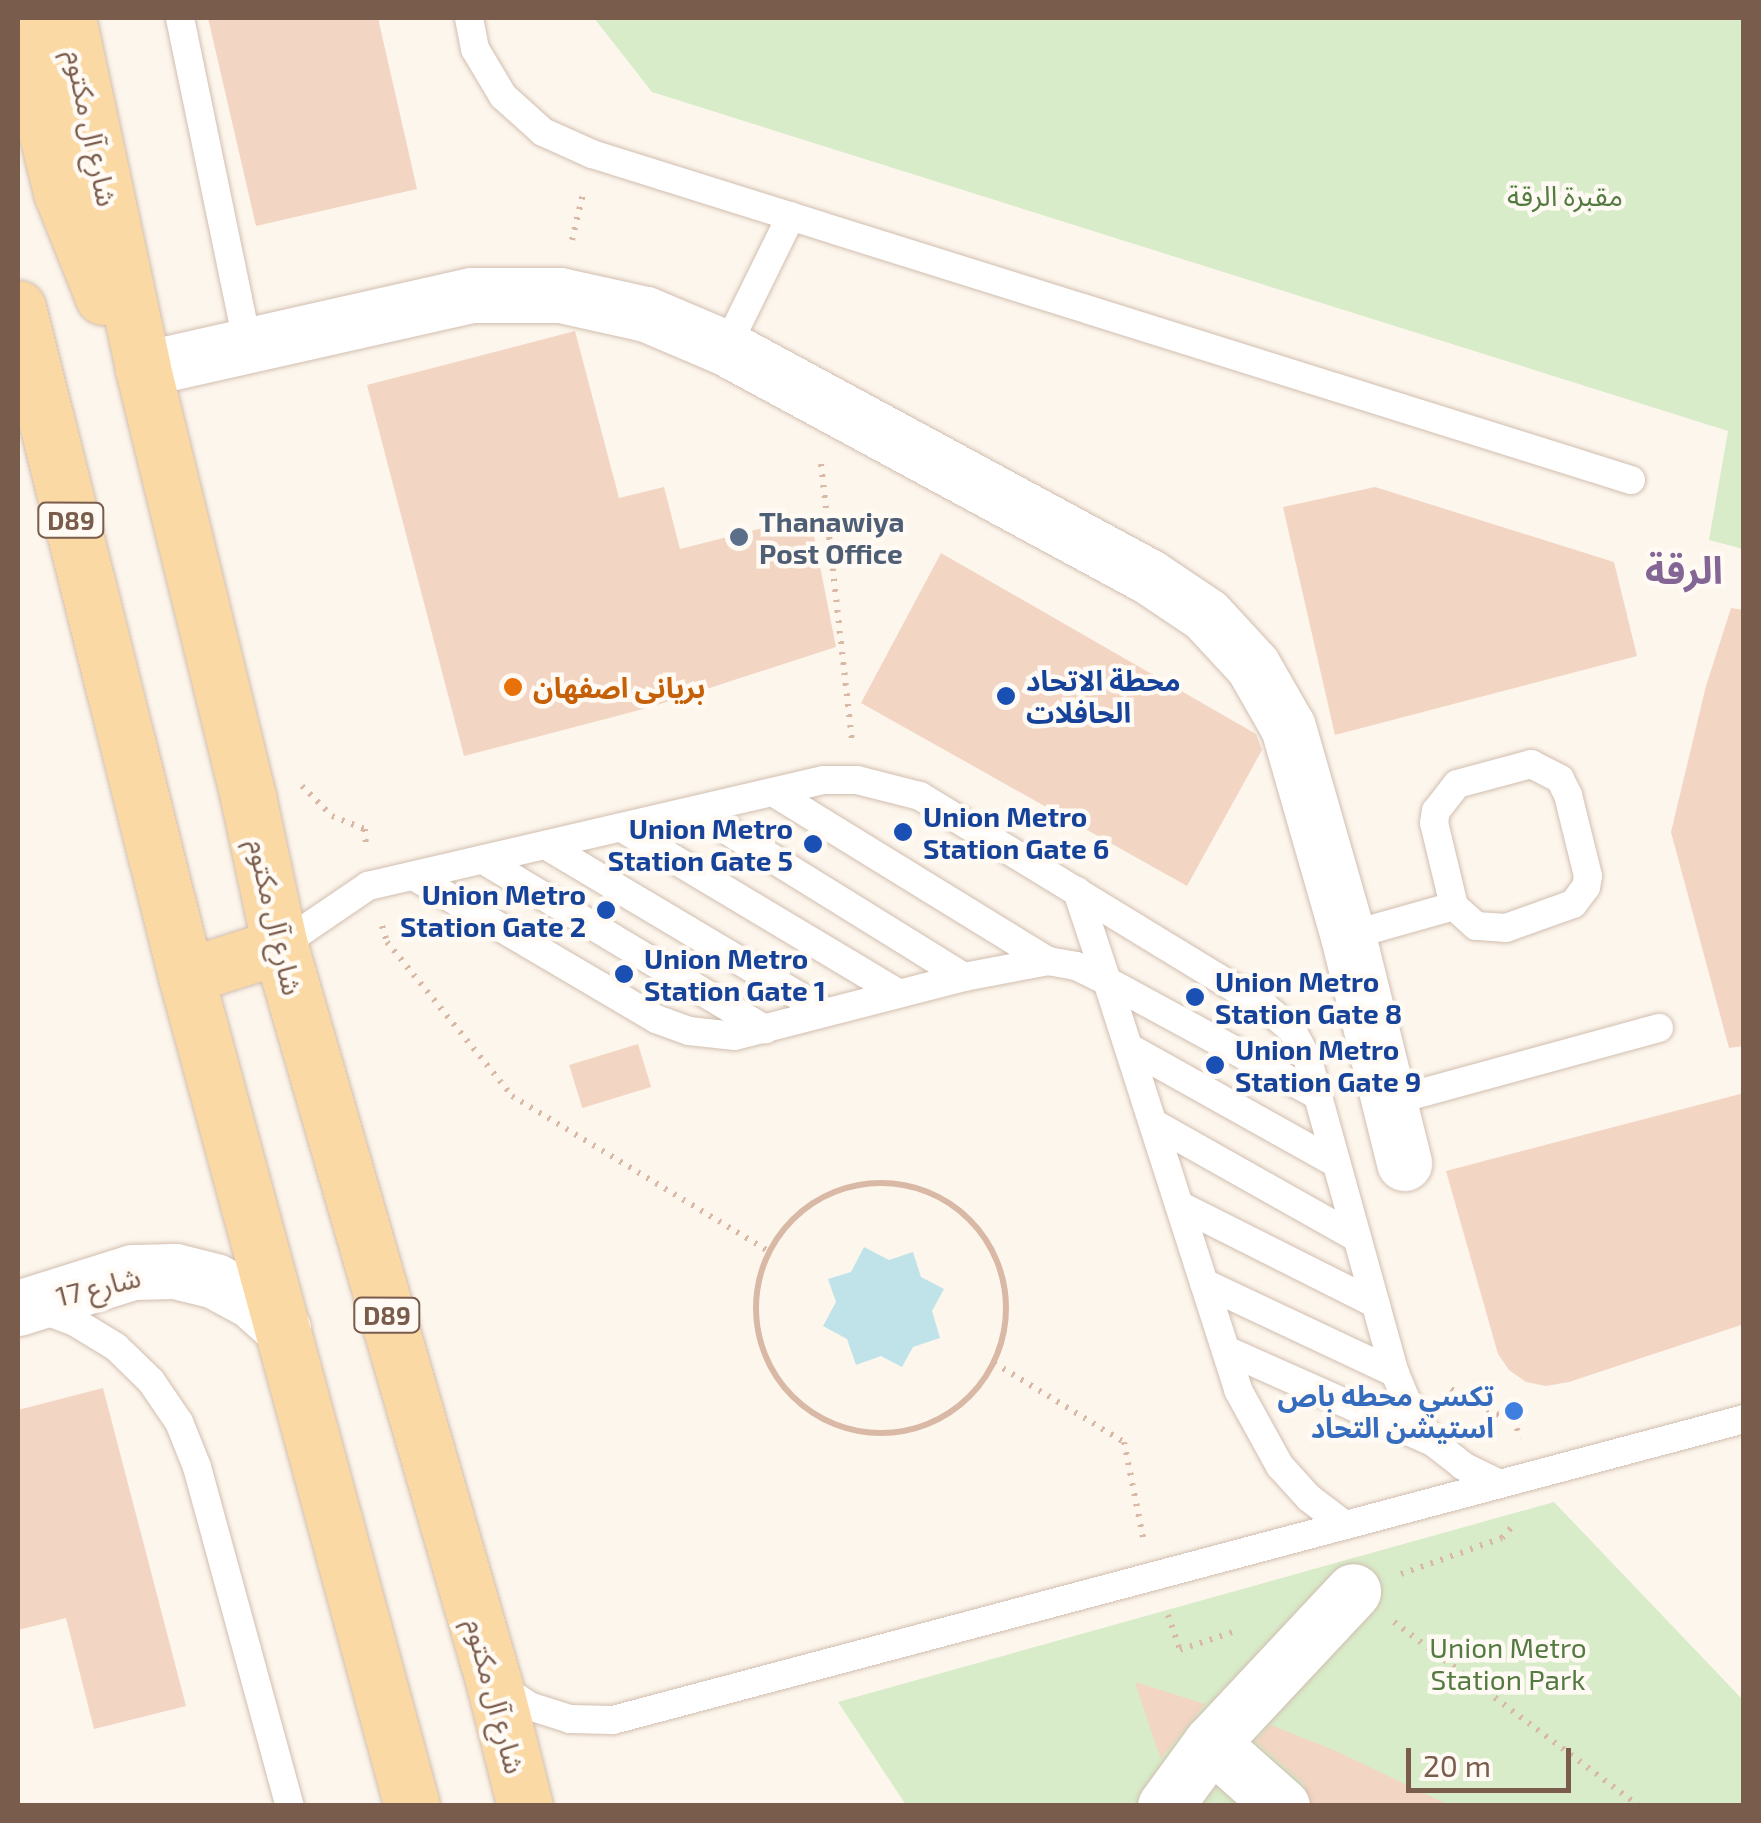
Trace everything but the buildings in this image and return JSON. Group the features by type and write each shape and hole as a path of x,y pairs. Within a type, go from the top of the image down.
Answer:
{"main road":[{"path":"18,18 74,229 91,274 143,370"},
{"name":"شارع آل مكتوم","path":"68,18 143,370 248,797 280,946 494,1683 525,1806"},
{"name":"D89","path":"18,308 30,406 412,1806"},
{"path":"186,976 280,946"}],"street":[{"path":"143,370 472,295 560,295 646,314 726,348 1148,576 1206,614 1253,666 1288,727 1348,936 1404,1163"},
{"name":"شارع 17","path":"23,1306 132,1272 174,1271 215,1281 252,1301 283,1330"},
{"path":"1165,1806 1211,1743 1353,1592"},
{"path":"1211,1743 1282,1806"}],"lane":[{"path":"180,18 248,345"},
{"path":"469,18 476,49 503,96 543,132 592,154 1630,480"},
{"path":"726,348 791,216"},
{"path":"1531,764 1547,768 1560,779 1568,795 1588,876 1582,897 1549,913 1491,930 1476,926 1454,906 1434,824 1441,801 1469,779 1531,764"},
{"path":"280,946 368,886 824,780 857,780 920,796 1281,1018 1302,1045 1395,1373 1412,1414 1434,1443"},
{"path":"773,792 1048,962"},
{"path":"696,810 964,977"},
{"path":"622,828 898,993"},
{"path":"547,846 824,1011"},
{"path":"485,861 765,1029"},
{"path":"415,877 656,1020 689,1031 735,1036 964,977 1048,962 1076,966 1318,1095"},
{"path":"1076,891 1226,1350 1256,1429 1280,1466 1309,1498 1342,1523"},
{"path":"1348,936 1454,906"},
{"path":"1388,1102 1659,1028"},
{"path":"1130,1048 1336,1163"},
{"path":"1153,1123 1357,1238"},
{"path":"1179,1205 1376,1304"},
{"path":"1204,1284 1395,1373"},
{"path":"23,1306 75,1322 116,1347 152,1382 179,1422 196,1468 290,1806"},
{"path":"1226,1350 1434,1443 1463,1466 1496,1482"},
{"path":"494,1683 530,1706 556,1715 614,1720 1744,1418"}],"path":[{"path":"560,295 592,154"},
{"path":"812,393 857,780"},
{"path":"248,797 306,786 332,816 365,829 368,886 388,942 512,1096 768,1251"},
{"path":"872,1182 916,1186 955,1206 986,1238 992,1251 1003,1278 1006,1321 994,1363 969,1398 932,1424 890,1434 846,1428 806,1410 776,1378 758,1337 755,1293 768,1251 794,1216 830,1192 872,1182"},
{"path":"994,1363 1124,1442 1142,1533"},
{"path":"1353,1592 1639,1806"}],"green space":[{"name":"مقبرة الرقة","path":"594,18 1743,18 1743,549 1709,540 1728,431 652,92"},
{"name":"Union Metro Station Park","path":"1554,1502 1743,1700 1743,1805 906,1805 838,1702"}],"water":[{"path":"864,1247 889,1260 913,1252 921,1277 944,1289 932,1311 940,1338 913,1347 902,1367 881,1356 856,1365 847,1339 823,1326 836,1302 828,1279 851,1272"}],"place":[{"name":"Thanawiya Post Office","path":"739,537"},
{"name":"بریانی اصفهان","path":"513,687"},
{"name":"محطة الاتحاد الحافلات","path":"1006,696"},
{"name":"Union Metro Station Gate 6","path":"903,832"},
{"name":"Union Metro Station Gate 5","path":"813,844"},
{"name":"Union Metro Station Gate 2","path":"606,910"},
{"name":"Union Metro Station Gate 1","path":"624,974"},
{"name":"Union Metro Station Gate 8","path":"1195,997"},
{"name":"Union Metro Station Gate 9","path":"1215,1065"},
{"name":"تكسي محطه باص استيشن التحاد","path":"1514,1411"}],"district":[{"name":"الرقة","path":"1684,570"}]}
